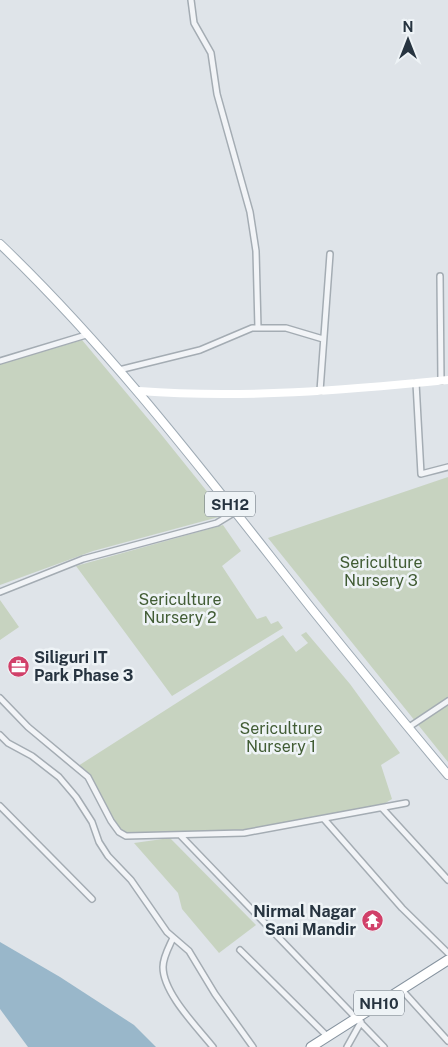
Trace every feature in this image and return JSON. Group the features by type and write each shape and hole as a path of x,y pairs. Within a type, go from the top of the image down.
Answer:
{"highway":[{"name":"NH10","path":"312,1047 327,1036 359,1020 401,989 448,960"}],"main road":[{"name":"SH12","path":"0,244 139,391 448,774"},
{"path":"139,391 192,395 320,391 444,380"}],"street":[{"path":"192,0 194,23 211,53 217,94 250,212 256,251 258,328"},
{"path":"320,391 330,254"},
{"path":"440,276 444,380"},
{"path":"119,370 200,350 252,328 286,328 324,339"},
{"path":"0,361 86,335"},
{"path":"416,383 421,474 448,467"},
{"path":"0,592 83,559 218,523 235,512"},
{"path":"0,698 28,727 90,780 121,834 129,836 181,836 244,833 406,803"},
{"path":"409,728 448,701"},
{"path":"0,736 8,743 32,756 58,777 76,797 92,822 99,842 108,856 131,880 173,938 189,951 215,994 253,1047"},
{"path":"0,806 92,899"},
{"path":"382,808 448,880"},
{"path":"324,819 402,908 448,953"},
{"path":"181,836 384,1047"},
{"path":"173,938 164,958 163,970 168,988 213,1047"},
{"path":"240,950 327,1036"},
{"path":"401,989 448,1041"},
{"path":"347,1047 359,1020"}],"green space":[{"path":"82,340 226,515 93,551 0,585 0,364"},
{"name":"Sericulture Nursery 3","path":"448,477 448,762 268,538"},
{"name":"Sericulture Nursery 2","path":"223,525 241,551 222,566 257,619 266,616 271,624 278,621 283,628 172,696 76,566"},
{"path":"0,600 19,627 0,640"},
{"name":"Sericulture Nursery 1","path":"306,632 350,684 400,753 381,765 392,799 382,805 246,831 127,834 121,830 111,817 93,780 78,766 283,635 296,652 308,643 301,635"},
{"path":"170,838 256,925 219,953 182,909 178,893 134,843"}],"water":[{"path":"0,942 60,977 134,1025 156,1047 28,1047 0,1009"}],"place":[{"name":"Siliguri IT Park Phase 3","path":"18,666"},
{"name":"Nirmal Nagar Sani Mandir","path":"372,920"}]}
